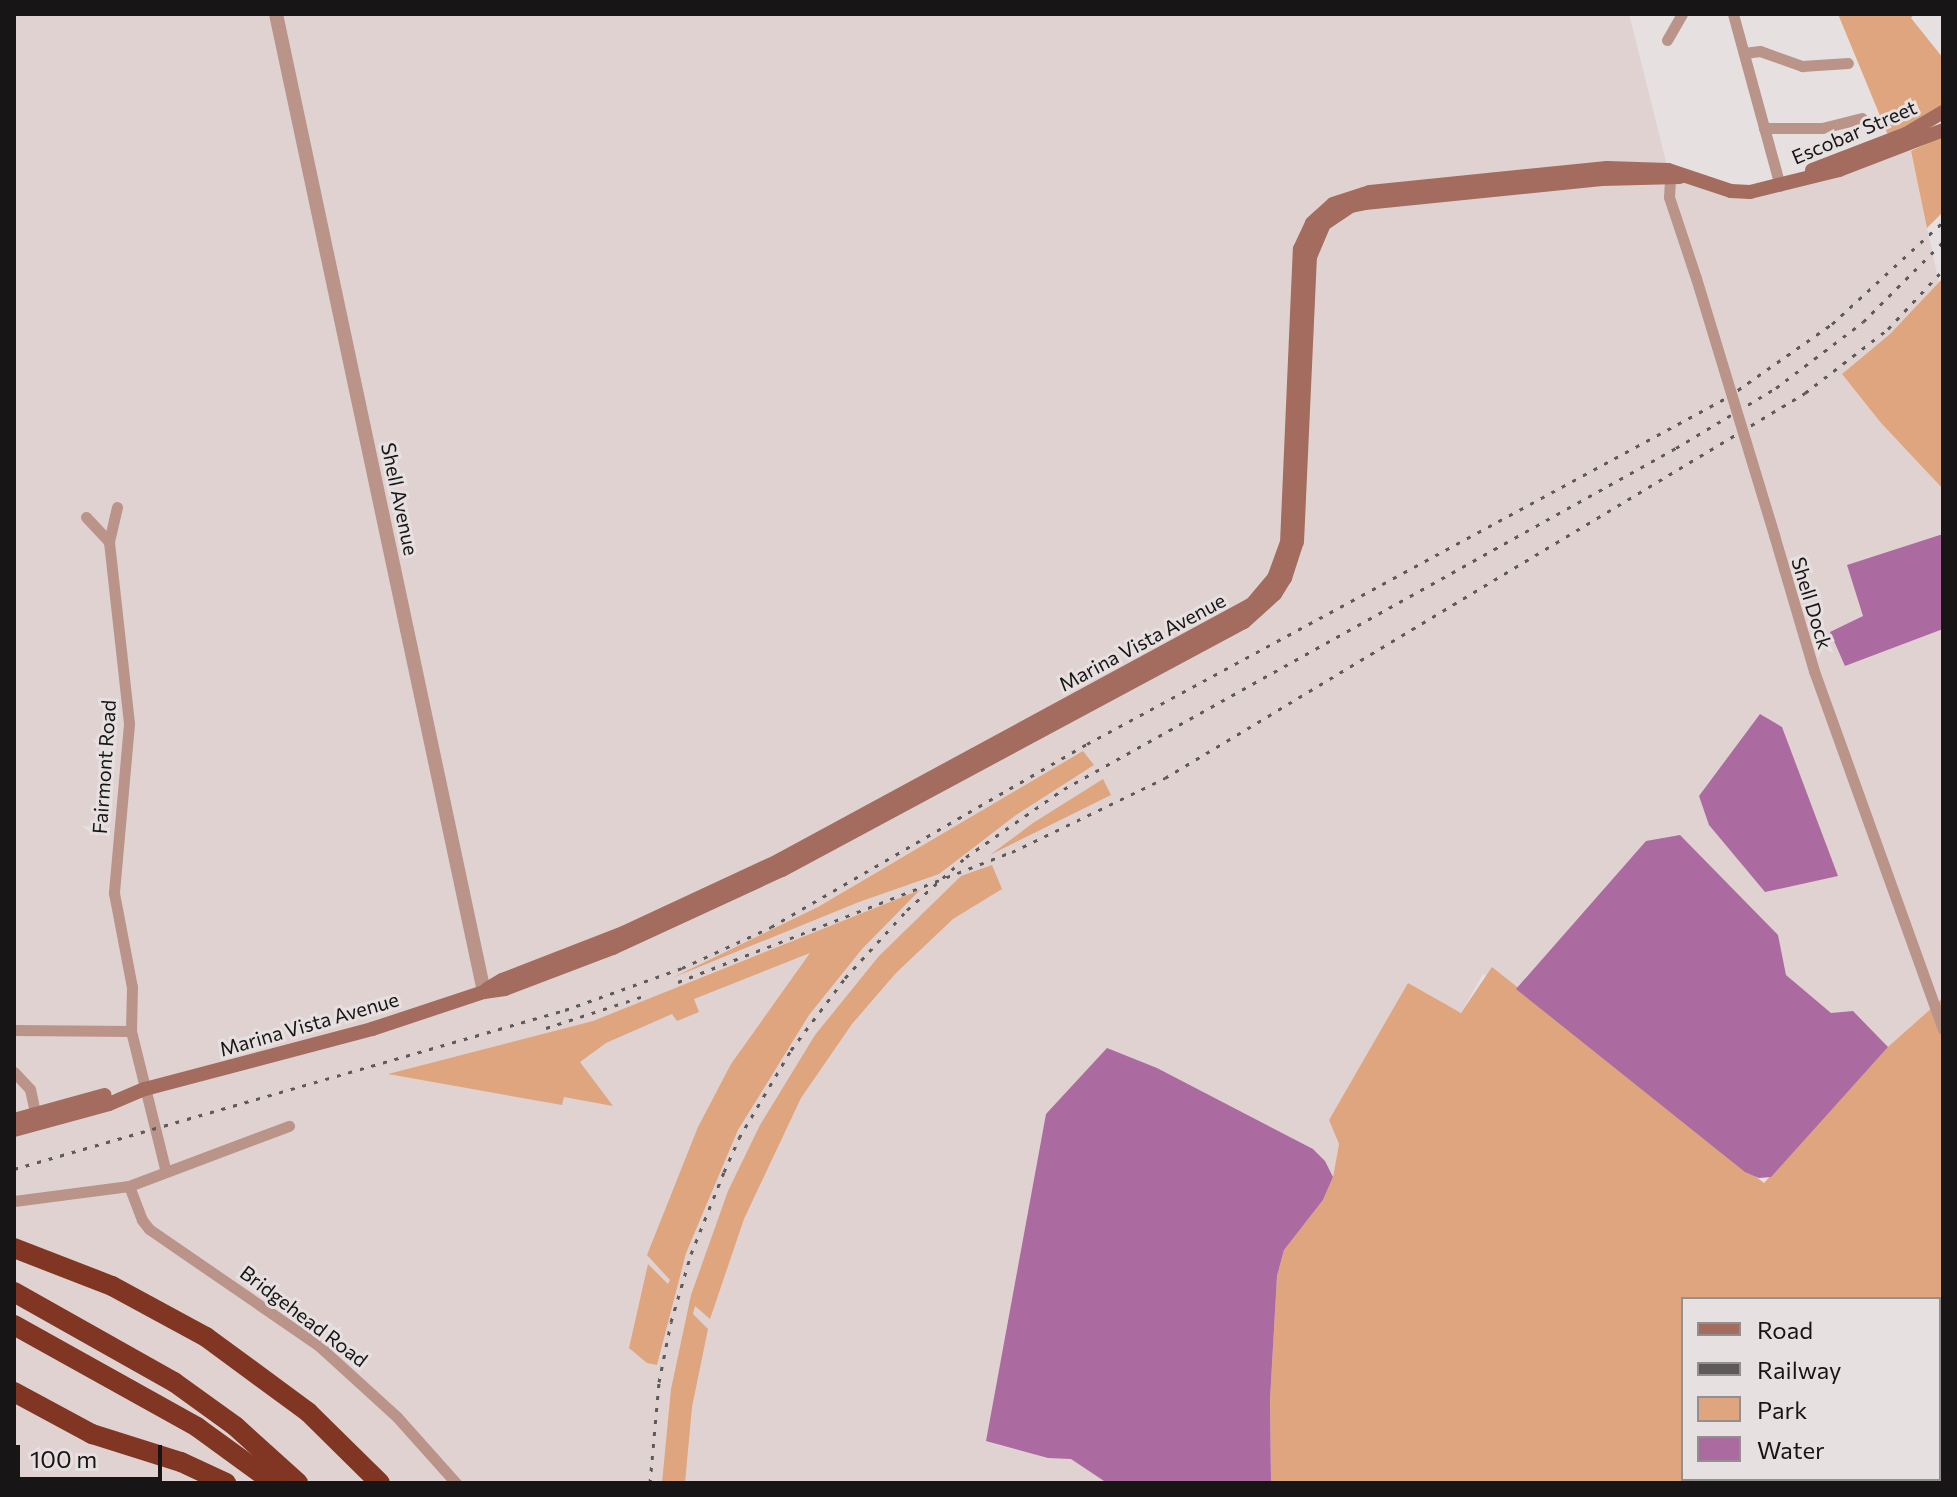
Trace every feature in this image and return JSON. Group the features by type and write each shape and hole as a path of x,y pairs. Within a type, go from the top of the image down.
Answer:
{"highway":[{"path":"14,1248 112,1286 223,1348 308,1412 380,1483"},
{"path":"14,1292 174,1382 235,1426 298,1483"},
{"path":"14,1325 197,1427 274,1483"},
{"path":"14,1392 92,1434 190,1475 226,1483"}],"main road":[{"name":"Escobar Street","path":"1780,186 1906,134 1943,112"},
{"name":"Marina Vista Avenue","path":"14,1120 372,1029 484,992 505,989 584,959 755,883 1231,629 1259,610 1285,578 1297,542 1310,257 1318,232 1335,215 1351,206 1602,179 1675,178 1731,191 1750,192 1839,170 1943,130"},
{"name":"Marina Vista Avenue","path":"14,1130 109,1104 145,1089"}],"street":[{"name":"Shell Avenue","path":"276,14 484,992"},
{"path":"1667,40 1682,14"},
{"path":"1733,14 1780,186"},
{"path":"1744,53 1760,51 1811,66 1848,63"},
{"path":"1764,128 1822,128 1862,118"},
{"name":"Shell Dock","path":"1675,178 1669,197 1814,671 1943,1030"},
{"name":"Fairmont Road","path":"117,507 109,542 129,700 114,893 132,987 131,1031 166,1172"},
{"path":"86,517 109,542"},
{"path":"14,1030 131,1031"},
{"path":"14,1072 30,1089 35,1113"},
{"path":"14,1201 129,1186 289,1126"},
{"name":"Bridgehead Road","path":"129,1186 137,1210 149,1229 319,1346 397,1417 456,1483"}],"shaded area":[{"path":"14,14 1629,14 1668,170 1607,168 1370,192 1338,201 1312,223 1303,241 1299,262 1287,543 1274,578 1252,604 778,861 600,942 502,980 486,992 542,976 613,948 782,870 1244,622 1259,610 1285,578 1297,542 1310,257 1324,224 1343,210 1365,203 1624,177 1680,177 1751,192 1801,182 1909,144 1939,283 1890,334 1842,374 1881,423 1943,489 1943,1102 1913,1024 1780,1169 1771,1177 1759,1178 1745,1172 1516,989 1483,974 1461,1013 1408,986 1329,1120 1339,1144 1333,1177 1323,1200 1284,1251 1277,1276 1270,1400 1271,1483 14,1483 14,1130 109,1104 141,1090 109,1094 14,1120"}],"green space":[{"path":"1838,14 1914,14 1911,18 1943,58 1943,112 1890,140"},
{"path":"1943,136 1943,212 1927,228 1911,151"},
{"path":"1943,278 1943,489 1881,423 1842,374 1890,334"},
{"path":"1083,751 1094,765 1016,815 939,874 859,902 672,978 818,907"},
{"path":"1103,779 1111,795 990,855 1033,823"},
{"path":"992,865 1002,889 953,919 896,973 852,1024 801,1098 744,1219 710,1319 695,1306 693,1314 708,1329 692,1407 685,1483 662,1483 671,1389 691,1295 728,1191 760,1125 815,1035 879,956 961,876"},
{"path":"920,890 862,949 809,1015 738,1130 686,1253 657,1365 647,1363 629,1348 648,1264 668,1284 670,1280 647,1255 698,1127 731,1064 810,953 694,999 699,1012 677,1021 672,1014 606,1043 580,1062 613,1106 564,1097 562,1105 388,1074 593,1021"},
{"path":"1492,967 1764,1183 1888,1047 1943,998 1943,1483 1271,1483 1270,1400 1277,1276 1284,1250 1323,1200 1333,1177 1339,1144 1329,1120 1408,983 1461,1013"}],"water":[{"path":"1943,534 1943,629 1845,666 1830,632 1863,616 1847,565"},
{"path":"1760,714 1782,727 1838,876 1765,892 1709,825 1699,796"},
{"path":"1680,835 1778,935 1786,975 1831,1013 1853,1011 1888,1047 1771,1177 1759,1178 1745,1172 1516,989 1646,841"},
{"path":"1107,1048 1157,1068 1313,1149 1325,1161 1333,1177 1323,1200 1284,1250 1277,1276 1270,1400 1271,1483 1107,1483 1071,1459 1048,1458 986,1441 1046,1114"}],"railway":[{"path":"14,1169 565,1010 682,968 771,927 1087,744 1728,397 1832,324 1943,222"},
{"path":"650,1483 659,1382 671,1322 691,1254 739,1138 791,1050 845,978 907,910 966,857 1064,789 1676,448 1776,388 1863,322 1943,242"},
{"path":"678,982 1012,852 1165,778 1805,393 1888,329 1943,270"},
{"path":"546,1028 641,997"}]}
